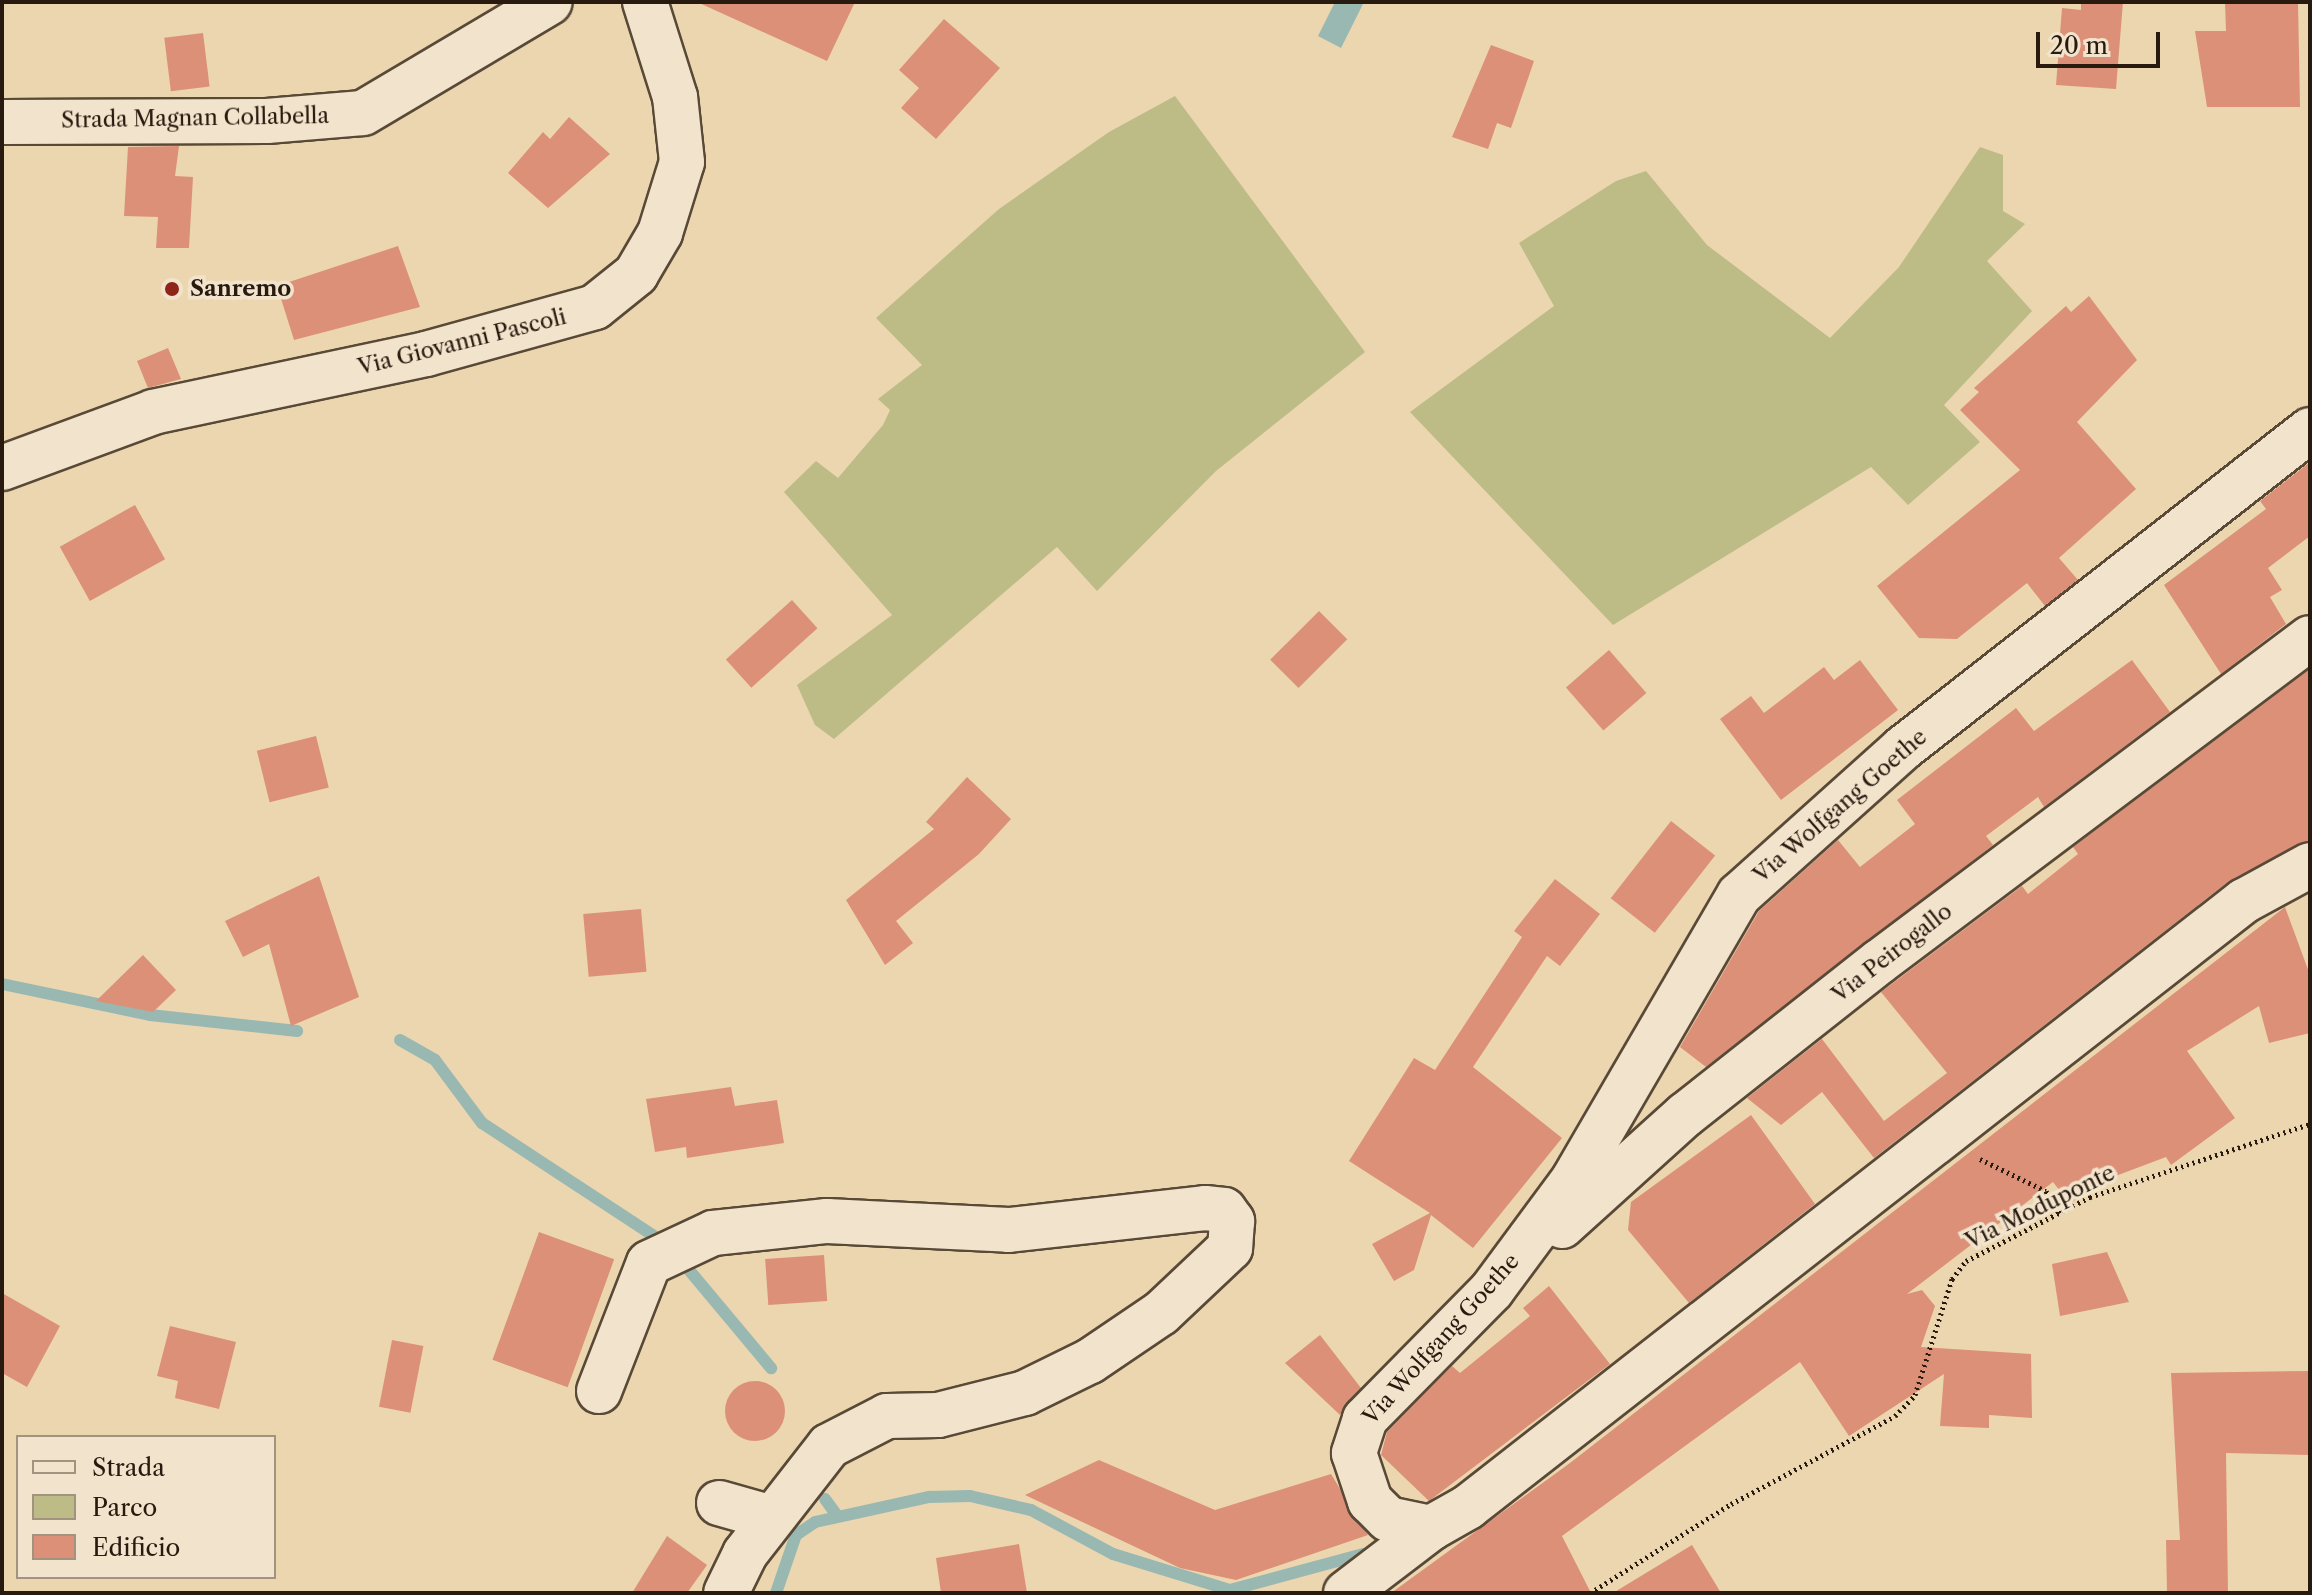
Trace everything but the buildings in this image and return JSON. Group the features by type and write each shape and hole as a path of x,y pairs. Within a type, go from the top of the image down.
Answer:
{"street":[{"name":"Strada Magnan Collabella","path":"2,122 267,121 363,113 550,2"},
{"name":"Via Giovanni Pascoli","path":"2,468 153,412 523,331 595,307 644,261 682,162 675,97 645,2"},
{"name":"Via Wolfgang Goethe","path":"1431,1528 1388,1519 1370,1501 1355,1438 1365,1419 1492,1290 1574,1179 1739,895 1766,865 2310,430"},
{"name":"Via Peirogallo","path":"1492,1290 1697,1105 2310,638"},
{"path":"1346,1593 1943,1141 2244,901 2310,865"},
{"path":"599,1391 649,1263 713,1233 827,1221 1009,1230 1205,1208 1224,1210 1232,1221 1230,1248 1161,1313 1090,1361 1025,1393 938,1415 887,1416 829,1446 772,1518 726,1593"},
{"path":"719,1503 772,1518"}],"path":[{"name":"Via Moduponte","path":"1590,1593 1731,1504 1895,1416 1915,1395 1957,1269 2060,1213 2133,1180 2310,1124"},
{"path":"1943,1141 2046,1191 2060,1213"}],"green space":[{"path":"1175,96 1365,352 1216,471 1097,591 1057,547 834,739 815,725 797,685 892,615 784,492 816,461 838,478 883,425 890,410 878,399 922,365 876,318 999,209 1109,132"},
{"path":"1980,147 2003,155 2003,211 2025,224 1987,261 2032,311 1944,405 1980,442 1908,505 1871,467 1613,625 1410,412 1554,306 1519,243 1616,181 1646,171 1707,245 1830,338 1899,267"}],"water":[{"path":"1335,2 1364,2 1341,48 1318,36"}],"waterway":[{"path":"2,984 150,1015 297,1031"},
{"path":"400,1040 435,1060 482,1123 665,1243"},
{"path":"684,1264 771,1368"},
{"path":"776,1593 796,1535 815,1522 929,1497 970,1496 1031,1510 1113,1554 1230,1590 1363,1554"},
{"path":"825,1499 836,1514"}],"place":[{"name":"Sanremo","path":"172,289"}]}
